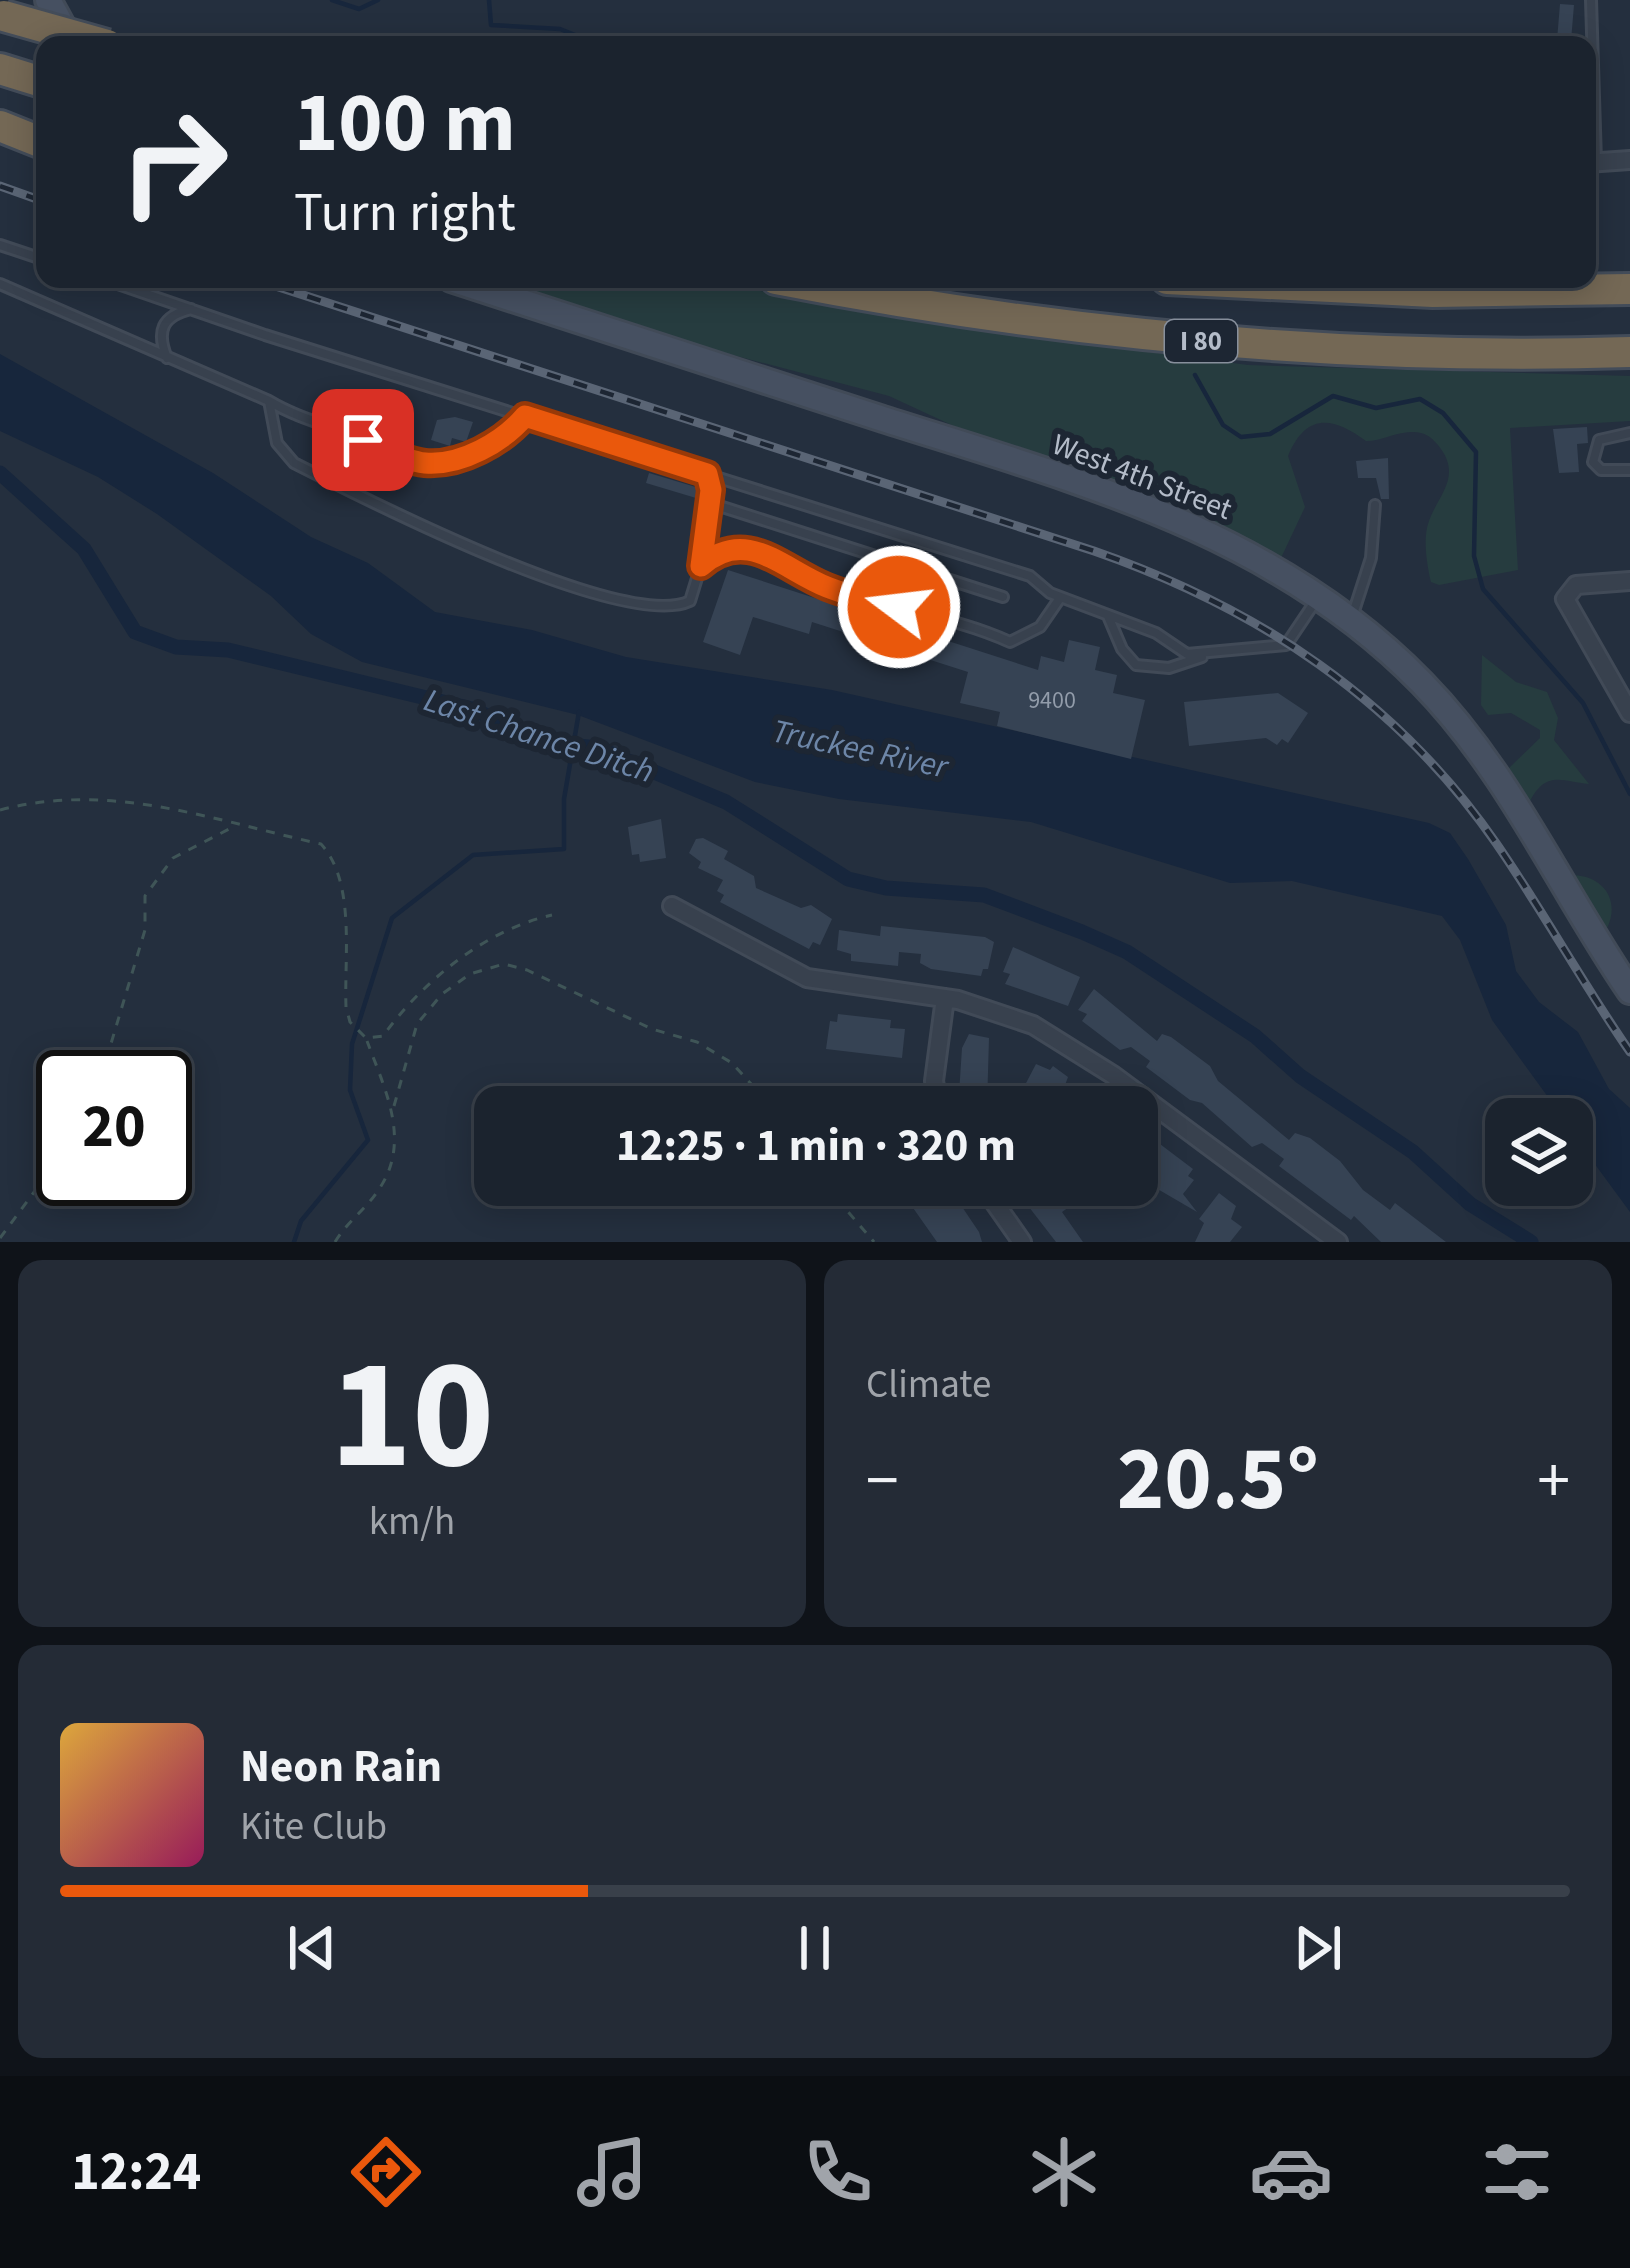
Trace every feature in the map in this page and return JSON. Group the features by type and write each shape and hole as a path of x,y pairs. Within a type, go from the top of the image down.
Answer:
{"highway":[{"path":"2,15 75,36"},
{"path":"0,69 36,80"},
{"path":"0,126 36,140"},
{"name":"I 80","path":"825,288 950,311 1170,338 1442,353 1630,352"},
{"name":"I 80","path":"1339,288 1415,292 1630,289"}],"main road":[{"path":"48,0 68,36"},
{"name":"West 4th Street","path":"479,288 1122,495 1226,539 1351,619 1425,685 1482,753 1630,991"}],"street":[{"path":"1596,162 1630,160"},
{"path":"1630,581 1576,585 1565,593 1569,608 1630,713"},
{"path":"672,906 807,978 1004,1011 1076,1051 1325,1239"},
{"path":"935,1086 945,998"},
{"path":"997,1206 1022,1242"}],"lane":[{"path":"1592,0 1592,36"},
{"path":"0,244 36,257"},
{"path":"0,284 269,400 292,415 422,463 445,462 507,437 525,416"},
{"path":"130,288 1030,576 1060,598 1203,656"},
{"path":"168,359 161,344 164,322 193,309"},
{"path":"269,400 277,443 294,463 519,569 656,606 678,607 690,601 701,566 710,503 707,474"},
{"path":"1630,433 1599,440 1593,462 1601,470 1630,470"},
{"path":"710,503 1004,597"},
{"path":"1351,619 1371,558 1375,505"},
{"path":"701,566 717,552 744,547 766,553 824,586 965,621 1010,642 1040,627 1060,598"},
{"path":"1108,616 1122,649 1136,665 1169,668 1203,656 1286,645 1319,596"}],"path":[{"path":"0,810 103,796 321,844 332,856 342,887 346,1007 356,1031 366,1038 394,1106"},
{"path":"109,1050 146,930 145,896 173,858 234,826"},
{"path":"366,1038 383,1036 419,994 498,934 552,915"},
{"path":"335,1242 381,1188 392,1155 394,1106 417,1024 442,994 470,974 504,964 527,970 652,1029 698,1042 732,1063 753,1086"},
{"path":"0,1238 36,1190"},
{"path":"843,1206 874,1242"}],"green space":[{"path":"514,288 745,288 885,317 1248,365 1630,376 1630,421 1510,428 1518,570 1439,585 1431,582 1426,538 1449,467 1438,445 1421,433 1366,441 1331,423 1303,432 1288,456 1305,507 1281,558 1204,517 971,434 889,396 695,345"},
{"path":"1482,655 1516,682 1547,692 1558,718 1554,740 1589,784 1549,781 1530,801 1509,768 1540,738 1540,730 1511,713 1488,715 1481,705"},
{"path":"1574,875 1594,880 1607,893 1612,910 1606,930"}],"water":[{"name":"Truckee River","path":"0,354 213,473 311,537 368,563 435,612 532,630 626,657 832,690 1429,823 1450,833 1506,925 1516,971 1539,1002 1578,1032 1609,1089 1630,1108 1630,1212 1593,1162 1593,1098 1549,1098 1492,1020 1460,940 1442,916 1292,881 1230,883 1031,822 839,799 755,782 578,715 362,662 311,634 271,596 157,514 98,477 0,431"}],"building":[{"path":"1560,4 1574,5 1571,36 1557,36"},
{"path":"455,417 473,422 466,442 452,438 450,446 431,440 437,420"},
{"path":"1587,427 1588,443 1577,444 1579,472 1559,473 1553,429"},
{"path":"1388,458 1389,499 1381,499 1376,478 1358,478 1356,461"},
{"path":"649,473 699,488 696,498 646,483"},
{"path":"728,570 1038,670 1041,656 1064,662 1069,640 1100,647 1095,670 1117,675 1113,693 1145,700 1131,759 997,726 1000,712 960,703 968,672 812,622 809,634 753,617 740,655 703,642"},
{"path":"1278,693 1308,713 1288,743 1282,739 1277,745 1266,738 1189,746 1184,702"},
{"path":"661,819 666,858 640,862 639,854 632,855 628,827"},
{"path":"696,839 728,851 724,859 754,876 756,888 801,908 811,905 832,919 820,945 813,942 809,949 720,902 724,895 717,891 723,880 698,868 701,862 689,853"},
{"path":"881,926 985,937 994,942 988,969 981,976 931,969 920,963 921,954 899,952 898,966 851,961 851,954 837,950 839,930 880,936"},
{"path":"1013,947 1080,977 1068,1006 1005,984 1010,974 1003,972"},
{"path":"1094,989 1157,1041 1162,1034 1171,1037 1210,1066 1218,1081 1289,1140 1295,1133 1310,1138 1340,1161 1363,1190 1390,1210 1395,1203 1446,1242 1381,1242 1354,1216 1351,1220 1279,1166 1284,1159 1262,1143 1252,1147 1202,1103 1190,1100 1146,1067 1150,1061 1131,1047 1120,1050 1082,1021 1087,1014 1078,1010"},
{"path":"838,1014 891,1020 890,1028 905,1029 902,1058 826,1049 830,1021 837,1022"},
{"path":"969,1034 989,1038 988,1086 960,1086 962,1048"},
{"path":"1036,1064 1050,1070 1053,1066 1068,1077 1065,1086 1025,1085"},
{"path":"1158,1143 1193,1169 1188,1176 1194,1180 1183,1194 1197,1212 1158,1189"},
{"path":"1219,1193 1236,1206 1231,1219 1242,1227 1230,1242 1195,1242 1204,1223 1199,1219"},
{"path":"912,1206 961,1206 982,1242 937,1242"},
{"path":"1028,1206 1069,1206 1062,1212 1083,1242 1056,1242"}],"waterway":[{"path":"332,0 359,9 378,0"},
{"path":"489,0 491,25 560,29 578,36"},
{"path":"1195,375 1223,425 1241,437 1270,434 1333,396 1376,408 1420,399 1443,413 1476,452 1474,556 1483,589 1583,703 1630,794"},
{"name":"Last Chance Ditch","path":"0,473 84,549 135,632 176,647 228,650 476,710 533,741 597,748 726,802 848,879 886,888 984,895 1082,932 1127,952 1255,1036 1300,1076 1413,1152 1470,1204 1531,1242"},
{"path":"294,1242 301,1221 368,1140 350,1090 352,1044 392,918 473,855 564,849 564,799 579,712"}],"railway":[{"path":"0,186 36,199"},
{"path":"282,288 1094,551 1212,600 1267,630 1368,702 1457,791 1496,843 1630,1052"}],"route":[{"path":"363,440 422,463 445,462 507,437 525,416 707,474 711,490 701,566 717,552 744,547 766,553 824,586 899,607"}]}
